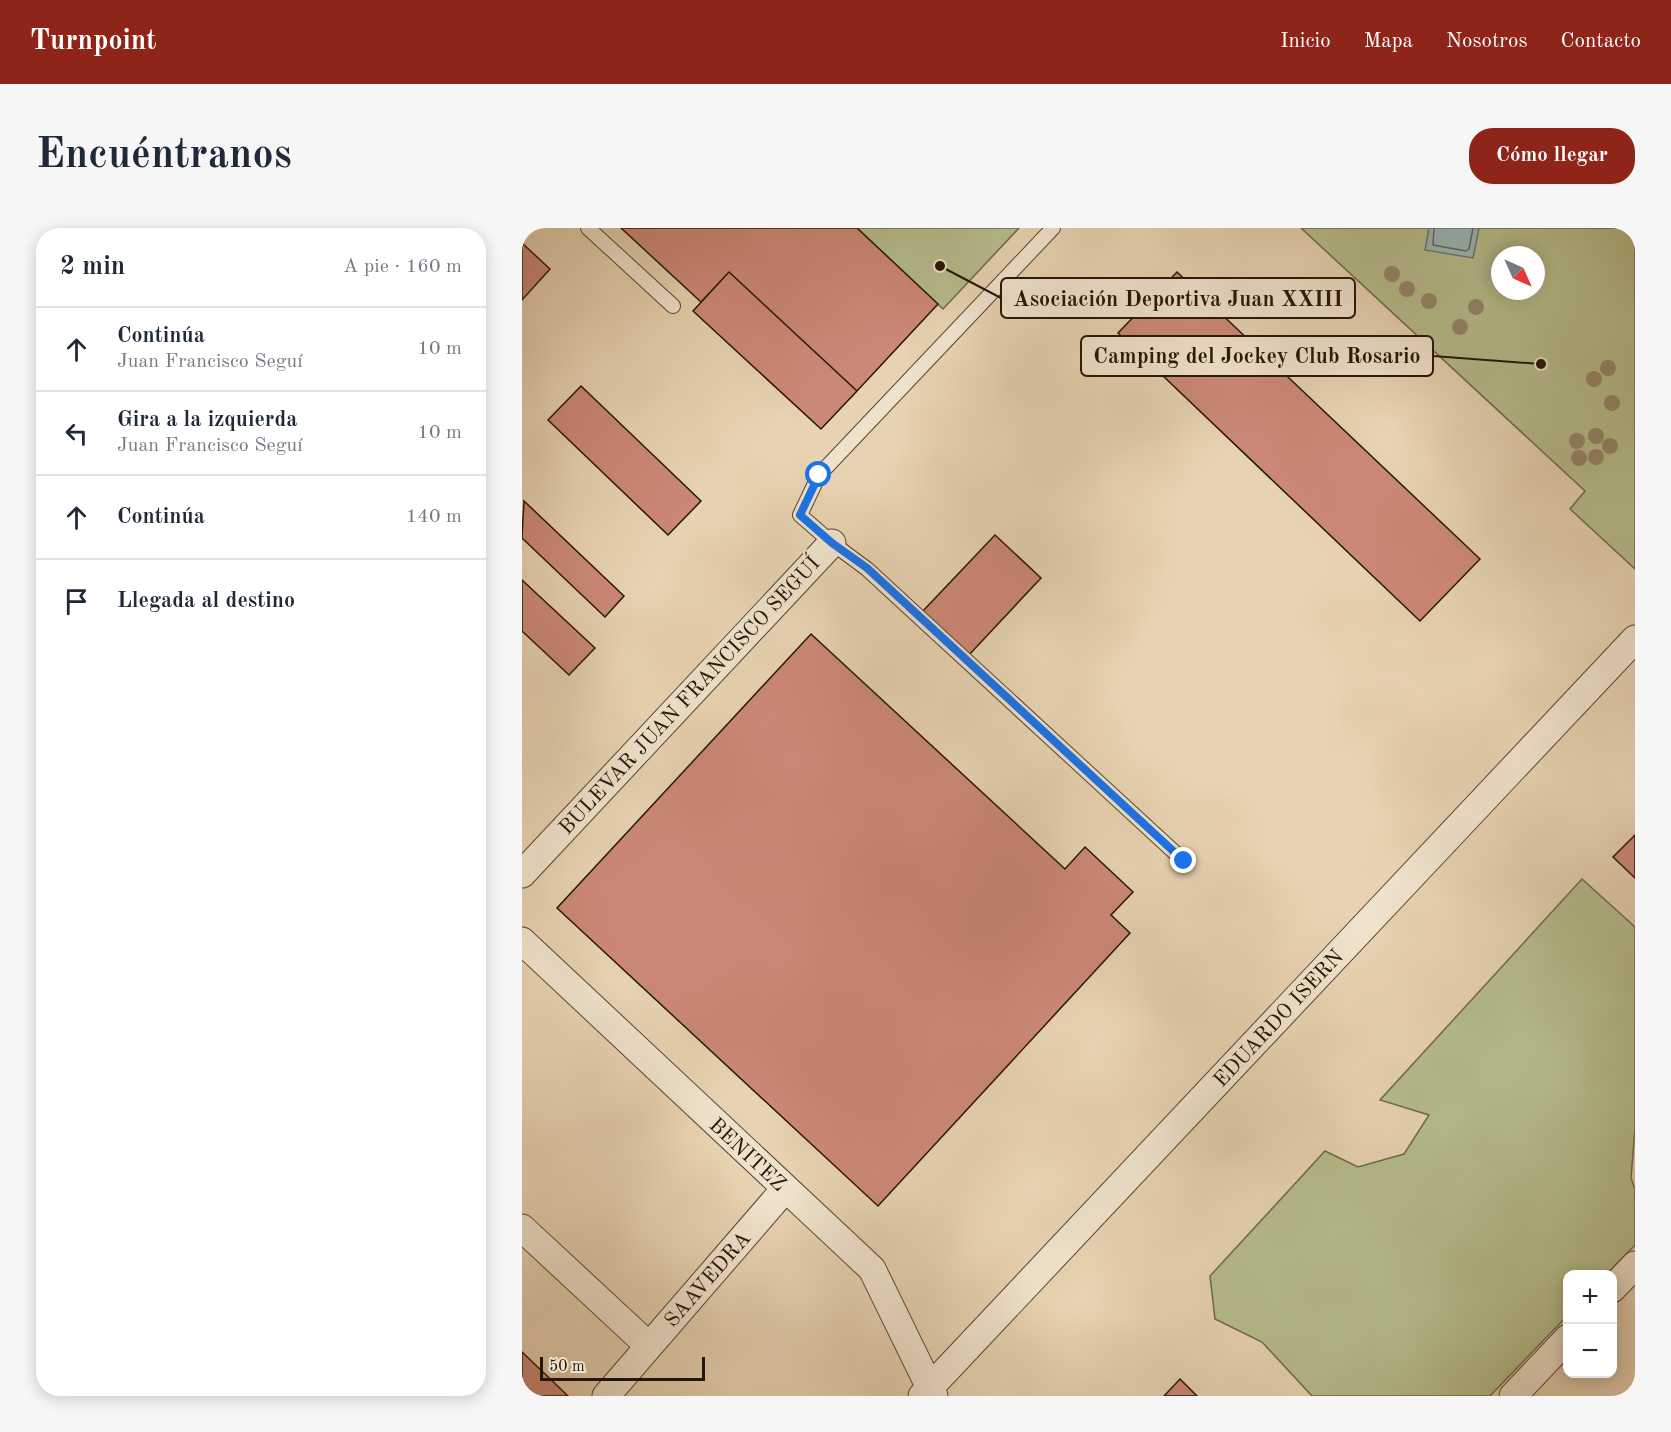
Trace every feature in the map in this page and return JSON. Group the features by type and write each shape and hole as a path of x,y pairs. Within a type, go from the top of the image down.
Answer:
{"street":[{"name":"BULEVAR JUAN FRANCISCO SEGUÍ","path":"522,874 832,543"},
{"name":"EDUARDO ISERN","path":"929,1393 1635,639"},
{"name":"BENITEZ","path":"522,941 872,1269 929,1393"},
{"name":"SAAVEDRA","path":"606,1396 785,1189"},
{"path":"522,1228 649,1346"},
{"path":"1617,1284 1635,1265"},
{"path":"1513,1396 1563,1343"}],"lane":[{"path":"588,228 673,306"},
{"path":"1053,228 819,475 800,515 832,543 867,568 1184,861"}],"green space":[{"path":"857,228 1019,228 943,309"},
{"path":"1301,228 1635,228 1635,569 1570,509 1585,491"},
{"path":"1582,879 1635,927 1635,1129 1631,1178 1635,1189 1635,1245 1611,1270 1563,1270 1563,1320 1490,1396 1312,1396 1262,1342 1215,1319 1210,1276 1325,1151 1358,1167 1404,1154 1429,1115 1380,1100"}],"water":[{"path":"1429,228 1479,228 1473,258 1425,250"}],"building":[{"path":"621,228 857,228 938,304 857,391 729,272 701,302"},
{"path":"522,243 550,269 522,300"},
{"path":"729,272 857,391 821,429 693,311"},
{"path":"1177,272 1480,559 1420,621 1118,333"},
{"path":"581,386 701,501 668,535 548,420"},
{"path":"524,501 624,596 605,617 522,538"},
{"path":"995,535 1041,578 968,656 922,612"},
{"path":"522,580 595,648 569,675 522,631"},
{"path":"811,634 1065,869 1085,847 1133,892 1111,915 1130,933 878,1206 557,908"},
{"path":"1635,835 1635,878 1613,857"},
{"path":"522,1352 568,1396 522,1396"},
{"path":"1180,1379 1197,1396 1164,1396"}],"place":[{"name":"Asociación Deportiva Juan XXIII","path":"940,266"},
{"name":"Camping del Jockey Club Rosario","path":"1541,364"}],"route":[{"path":"819,475 800,515 832,543 867,568 1184,861"}]}
